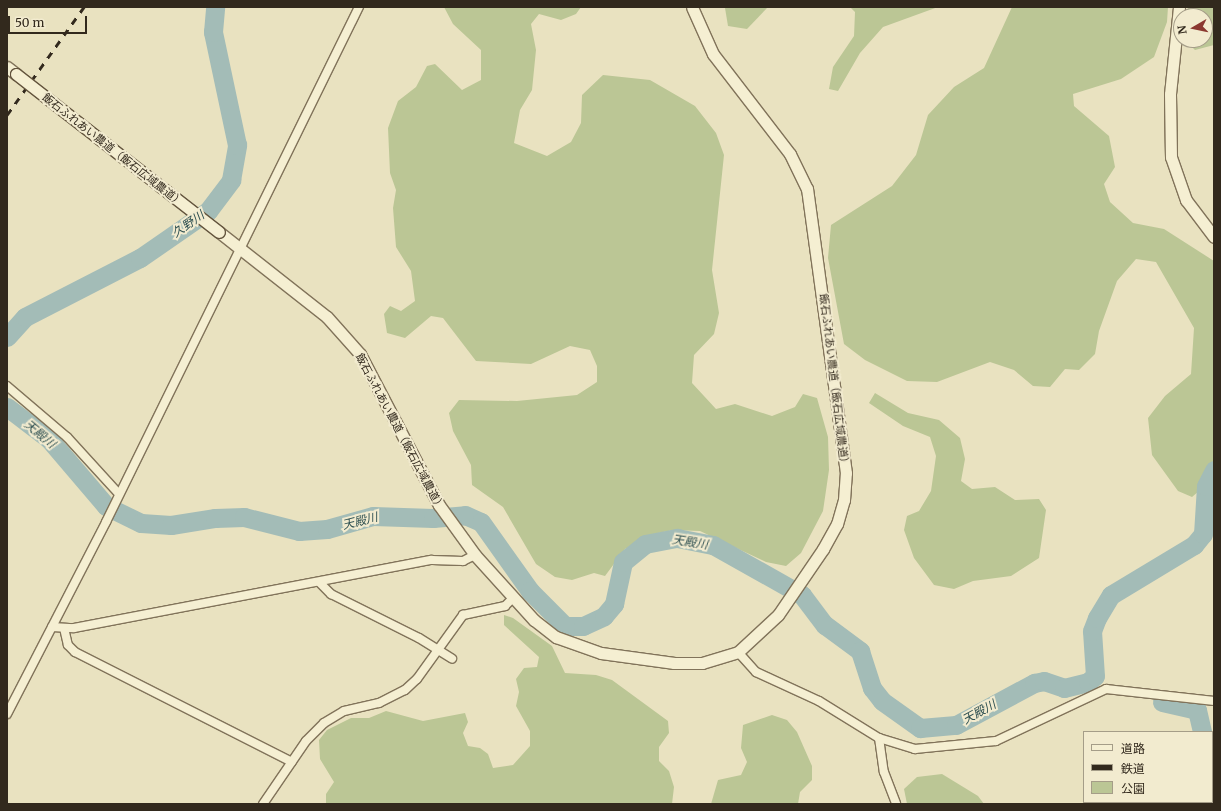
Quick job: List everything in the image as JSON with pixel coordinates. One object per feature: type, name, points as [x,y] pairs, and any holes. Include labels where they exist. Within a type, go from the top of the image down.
[{"type":"street","points":[[7,714],[106,522],[359,7]]},
{"type":"street","name":"飯石ふれあい農道（飯石広域農道）","points":[[7,67],[327,318],[360,354],[439,505],[458,532],[475,555],[513,598],[556,637],[593,651],[674,663],[708,662],[738,652],[762,633],[790,598],[837,524],[844,500],[846,472],[814,223],[800,170],[713,54],[692,7]]},
{"type":"street","points":[[1179,7],[1170,94],[1171,157],[1186,200],[1214,237]]},
{"type":"street","points":[[9,387],[67,437],[119,494]]},
{"type":"street","points":[[52,626],[64,628],[320,583],[432,560],[463,561],[475,555]]},
{"type":"street","points":[[320,583],[330,594],[452,659]]},
{"type":"street","points":[[263,804],[314,732],[335,716],[392,698],[405,690],[463,615],[505,606],[513,598]]},
{"type":"street","points":[[64,628],[68,645],[75,652],[292,762]]},
{"type":"street","points":[[738,652],[756,672],[819,701],[879,738],[915,749],[996,741],[1106,689],[1214,700]]},
{"type":"street","points":[[879,738],[884,772],[896,804]]},
{"type":"green space","points":[[444,7],[581,7],[576,14],[561,20],[539,14],[531,24],[536,50],[532,90],[520,110],[514,143],[547,156],[571,142],[581,123],[582,95],[603,75],[650,80],[695,106],[716,133],[724,155],[712,270],[719,313],[714,334],[694,355],[692,383],[716,409],[735,404],[772,416],[795,407],[803,394],[817,398],[828,437],[829,470],[823,511],[801,553],[786,566],[766,562],[700,531],[673,530],[649,535],[625,549],[605,576],[594,573],[572,580],[555,577],[536,564],[503,507],[472,485],[471,465],[453,431],[449,413],[459,400],[517,401],[577,395],[597,382],[597,366],[590,350],[570,346],[531,364],[476,361],[443,318],[431,316],[405,338],[387,333],[384,314],[390,306],[401,311],[415,301],[411,271],[396,247],[393,208],[396,190],[390,173],[388,128],[398,101],[416,87],[427,66],[435,64],[462,90],[481,80],[481,50],[453,24]]},
{"type":"green space","points":[[768,7],[747,29],[728,26],[725,8]]},
{"type":"green space","points":[[850,7],[938,7],[883,27],[860,53],[838,91],[829,89],[833,67],[854,36],[855,12]]},
{"type":"green space","points":[[1012,7],[1168,7],[1167,22],[1154,57],[1121,79],[1073,94],[1074,106],[1109,136],[1115,167],[1104,184],[1110,202],[1133,223],[1164,229],[1214,261],[1214,462],[1199,491],[1192,497],[1178,491],[1152,455],[1148,418],[1165,396],[1191,374],[1194,328],[1156,262],[1136,259],[1117,281],[1099,331],[1095,354],[1079,370],[1065,369],[1050,387],[1033,386],[1014,370],[990,362],[937,382],[907,381],[865,360],[844,344],[828,258],[831,225],[892,186],[916,155],[928,115],[954,87],[984,68]]},
{"type":"green space","points":[[1214,7],[1214,45],[1213,8],[1188,8]]},
{"type":"green space","points":[[875,393],[908,413],[939,420],[960,438],[965,459],[961,481],[972,489],[995,487],[1015,500],[1039,499],[1046,510],[1039,558],[1011,576],[973,581],[954,589],[934,585],[914,558],[904,530],[907,516],[919,511],[931,491],[936,456],[930,437],[903,426],[869,403]]},
{"type":"green space","points":[[504,615],[513,618],[552,646],[565,673],[596,675],[612,680],[668,721],[669,733],[659,747],[659,761],[669,771],[674,787],[672,804],[326,804],[326,794],[334,782],[320,759],[319,740],[327,730],[351,718],[369,718],[386,711],[423,721],[465,713],[468,722],[463,733],[468,746],[480,748],[488,754],[493,768],[513,765],[530,746],[530,731],[516,706],[519,692],[516,679],[524,668],[537,667],[539,657],[504,625]]},
{"type":"green space","points":[[772,715],[787,720],[797,732],[812,766],[812,780],[800,792],[798,804],[711,804],[718,780],[741,775],[747,762],[741,748],[743,725]]},
{"type":"green space","points":[[942,774],[978,796],[984,804],[907,804],[904,789],[917,777]]},
{"type":"waterway","name":"久野川","points":[[7,337],[25,317],[140,258],[208,211],[231,180],[237,145],[213,32],[215,7]]},
{"type":"waterway","name":"天殿川","points":[[7,407],[49,439],[106,506],[141,523],[171,525],[215,518],[244,517],[299,531],[327,529],[373,516],[433,518],[465,515],[481,522],[530,591],[565,626],[583,626],[604,616],[614,604],[623,562],[645,544],[677,538],[713,545],[802,595],[825,625],[860,651],[872,688],[882,701],[920,728],[956,725],[1034,683],[1044,681],[1064,688],[1088,682],[1095,676],[1092,631],[1097,618],[1111,595],[1194,545],[1203,534],[1206,486],[1214,470]]},
{"type":"waterway","points":[[1162,702],[1197,710],[1202,731]]},
{"type":"railway","points":[[7,115],[84,7]]}]
